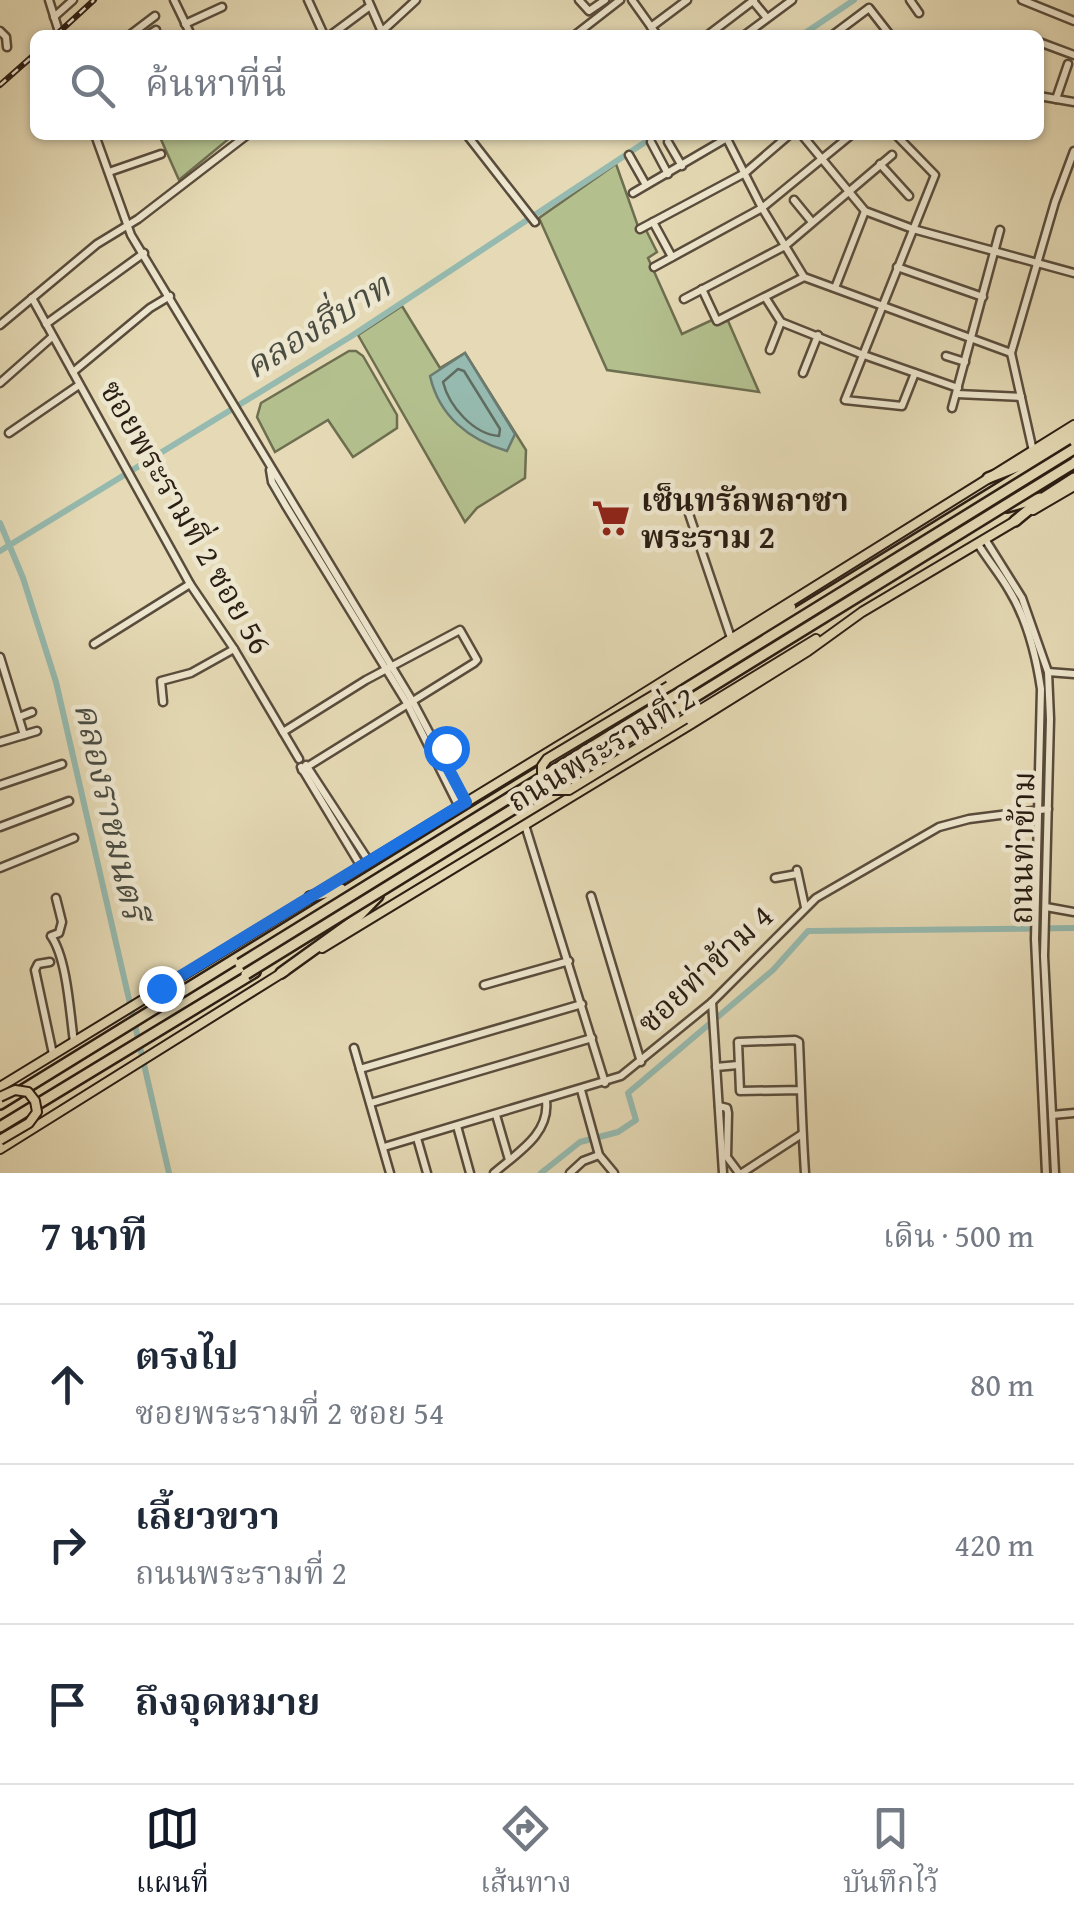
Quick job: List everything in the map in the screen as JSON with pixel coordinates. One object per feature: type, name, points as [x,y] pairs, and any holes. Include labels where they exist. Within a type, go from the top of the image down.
[{"type":"highway","points":[[988,478],[1022,465],[1074,433]]},
{"type":"highway","points":[[240,964],[1074,446]]},
{"type":"highway","name":"ถนนพระรามที่ 2","points":[[0,1100],[42,1079],[1074,446]]},
{"type":"highway","points":[[246,974],[1074,464]]},
{"type":"highway","name":"ถนนพระรามที่ 2","points":[[0,1126],[1074,464]]},
{"type":"highway","points":[[996,491],[1022,465]]},
{"type":"highway","points":[[1015,521],[1074,478]]},
{"type":"highway","points":[[1007,507],[1042,498]]},
{"type":"highway","points":[[310,897],[363,881]]},
{"type":"highway","points":[[281,973],[356,919],[378,896]]},
{"type":"main road","name":"ถนนพระรามที่ 2","points":[[0,1086],[808,592],[1074,424]]},
{"type":"main road","name":"ถนนพระรามที่ 2","points":[[0,1149],[748,689],[846,622],[1074,486]]},
{"type":"main road","points":[[808,592],[776,619],[547,759],[542,766],[542,779],[552,790],[569,790],[846,622]]},
{"type":"main road","points":[[0,1100],[15,1090],[28,1092],[37,1112],[29,1123],[0,1140]]},
{"type":"street","points":[[49,0],[58,30]]},
{"type":"street","points":[[52,18],[73,0]]},
{"type":"street","points":[[174,0],[189,30]]},
{"type":"street","points":[[308,0],[325,30]]},
{"type":"street","points":[[383,30],[416,0]]},
{"type":"street","points":[[579,0],[589,11],[605,0]]},
{"type":"street","points":[[581,30],[620,0]]},
{"type":"street","points":[[632,0],[654,30]]},
{"type":"street","points":[[652,27],[686,0]]},
{"type":"street","points":[[715,30],[754,0],[767,18]]},
{"type":"street","points":[[751,30],[792,0]]},
{"type":"street","points":[[910,0],[918,13]]},
{"type":"street","points":[[1022,0],[1074,20]]},
{"type":"street","points":[[334,30],[369,3],[379,30]]},
{"type":"street","points":[[186,24],[222,7]]},
{"type":"street","points":[[839,30],[869,8],[886,30]]},
{"type":"street","points":[[137,30],[155,16]]},
{"type":"street","points":[[0,31],[6,36],[7,47]]},
{"type":"street","points":[[1044,44],[1074,55]]},
{"type":"street","points":[[1056,99],[1068,64]]},
{"type":"street","points":[[1044,97],[1074,102]]},
{"type":"street","points":[[97,140],[131,235],[244,418],[270,469],[272,482],[438,749],[462,804]]},
{"type":"street","points":[[0,325],[97,244],[129,225],[235,140]]},
{"type":"street","points":[[471,140],[535,222]]},
{"type":"street","points":[[633,193],[722,140]]},
{"type":"street","points":[[730,140],[762,208],[804,277],[1011,353]]},
{"type":"street","points":[[640,229],[745,173],[783,140]]},
{"type":"street","points":[[806,140],[865,212],[1074,273]]},
{"type":"street","points":[[654,267],[762,208],[844,140]]},
{"type":"street","points":[[901,140],[935,175],[844,398],[847,402],[902,406],[915,373]]},
{"type":"street","points":[[651,142],[668,174]]},
{"type":"street","points":[[668,142],[682,166]]},
{"type":"street","points":[[1032,450],[1011,353],[1054,202],[1074,151]]},
{"type":"street","points":[[109,172],[161,154]]},
{"type":"street","points":[[629,155],[646,185]]},
{"type":"street","points":[[684,299],[785,246],[892,155]]},
{"type":"street","points":[[880,164],[910,196]]},
{"type":"street","points":[[794,200],[812,222]]},
{"type":"street","points":[[835,288],[865,212]]},
{"type":"street","points":[[653,222],[672,257]]},
{"type":"street","points":[[952,408],[1000,230]]},
{"type":"street","points":[[46,324],[144,253]]},
{"type":"street","points":[[898,266],[983,297]]},
{"type":"street","points":[[702,289],[717,321],[804,277]]},
{"type":"street","points":[[73,372],[170,296]]},
{"type":"street","points":[[765,296],[782,322],[862,354],[958,391],[1021,397]]},
{"type":"street","name":"ซอยพระรามที่ 2 ซอย 56","points":[[32,298],[190,584],[234,648],[364,862]]},
{"type":"street","points":[[770,350],[782,322]]},
{"type":"street","points":[[803,373],[818,335]]},
{"type":"street","points":[[0,383],[52,337]]},
{"type":"street","points":[[946,356],[965,362]]},
{"type":"street","points":[[9,433],[79,385]]},
{"type":"street","points":[[688,511],[731,638]]},
{"type":"street","name":"ถนนท่าข้าม","points":[[981,541],[1035,627],[1048,672],[1040,929],[1046,1173]]},
{"type":"street","name":"ถนนท่าข้าม","points":[[1006,578],[1038,672],[1042,703],[1045,907],[1040,929],[1055,1173]]},
{"type":"street","points":[[94,644],[190,584]]},
{"type":"street","points":[[283,732],[460,630],[468,642],[477,660],[305,768]]},
{"type":"street","points":[[164,702],[162,681],[190,673],[234,648]]},
{"type":"street","points":[[0,657],[24,736]]},
{"type":"street","points":[[1048,672],[1074,674]]},
{"type":"street","points":[[411,703],[462,804]]},
{"type":"street","points":[[18,718],[32,712]]},
{"type":"street","points":[[0,727],[2,741],[37,732]]},
{"type":"street","points":[[438,749],[460,743]]},
{"type":"street","points":[[0,785],[62,764]]},
{"type":"street","points":[[0,827],[69,801]]},
{"type":"street","name":"ซอยท่าข้าม 4","points":[[384,1147],[605,1083],[640,1062],[712,1002],[805,907],[939,827],[1044,809]]},
{"type":"street","points":[[525,825],[605,1083]]},
{"type":"street","points":[[0,868],[74,838]]},
{"type":"street","points":[[776,878],[797,872],[805,907]]},
{"type":"street","points":[[590,896],[640,1062]]},
{"type":"street","points":[[56,898],[62,927],[51,936],[59,956],[74,1042]]},
{"type":"street","points":[[1045,907],[1074,912]]},
{"type":"street","points":[[50,962],[38,964],[35,970],[53,1054]]},
{"type":"street","points":[[484,985],[569,962]]},
{"type":"street","points":[[712,1002],[722,1173]]},
{"type":"street","points":[[360,1069],[582,1004]]},
{"type":"street","points":[[370,1103],[592,1038]]},
{"type":"street","points":[[801,1090],[740,1091],[738,1042],[797,1040],[801,1090],[805,1173]]},
{"type":"street","points":[[354,1048],[390,1173]]},
{"type":"street","points":[[716,1067],[738,1066]]},
{"type":"street","points":[[581,1090],[599,1154],[614,1173]]},
{"type":"street","points":[[494,1173],[546,1121],[546,1100]]},
{"type":"street","points":[[718,1106],[728,1113],[726,1158],[741,1173],[802,1134]]},
{"type":"street","points":[[1052,1115],[1074,1112]]},
{"type":"street","points":[[496,1115],[509,1160]]},
{"type":"street","points":[[457,1126],[470,1173]]},
{"type":"street","points":[[416,1138],[427,1173]]},
{"type":"street","points":[[570,1173],[599,1154]]},
{"type":"green space","points":[[161,140],[227,140],[179,180]]},
{"type":"green space","points":[[616,164],[640,232],[646,230],[657,252],[648,258],[682,334],[725,314],[759,392],[607,370],[539,218]]},
{"type":"green space","points":[[402,306],[440,368],[465,353],[526,450],[525,478],[477,508],[465,522],[358,335]]},
{"type":"green space","points":[[349,351],[363,356],[397,415],[397,428],[353,457],[328,420],[275,452],[257,417],[261,403]]},
{"type":"water","points":[[465,353],[515,434],[507,451],[468,433],[448,414],[434,390],[430,376]]},
{"type":"waterway","name":"คลองสี่บาท","points":[[809,30],[854,0]]},
{"type":"waterway","name":"คลองสี่บาท","points":[[0,551],[350,337],[648,140]]},
{"type":"waterway","name":"คลองราชมนตรี","points":[[0,523],[23,578],[56,682],[169,1173]]},
{"type":"waterway","points":[[541,1173],[580,1142],[618,1132],[636,1120],[628,1093],[773,970],[808,931],[1074,928]]},
{"type":"railway","points":[[61,30],[94,0]]},
{"type":"railway","points":[[0,85],[30,58]]},
{"type":"place","name":"เซ็นทรัลพลาซา พระราม 2","points":[[611,518]]},
{"type":"route","points":[[161,988],[466,802],[438,749],[446,748]]}]
